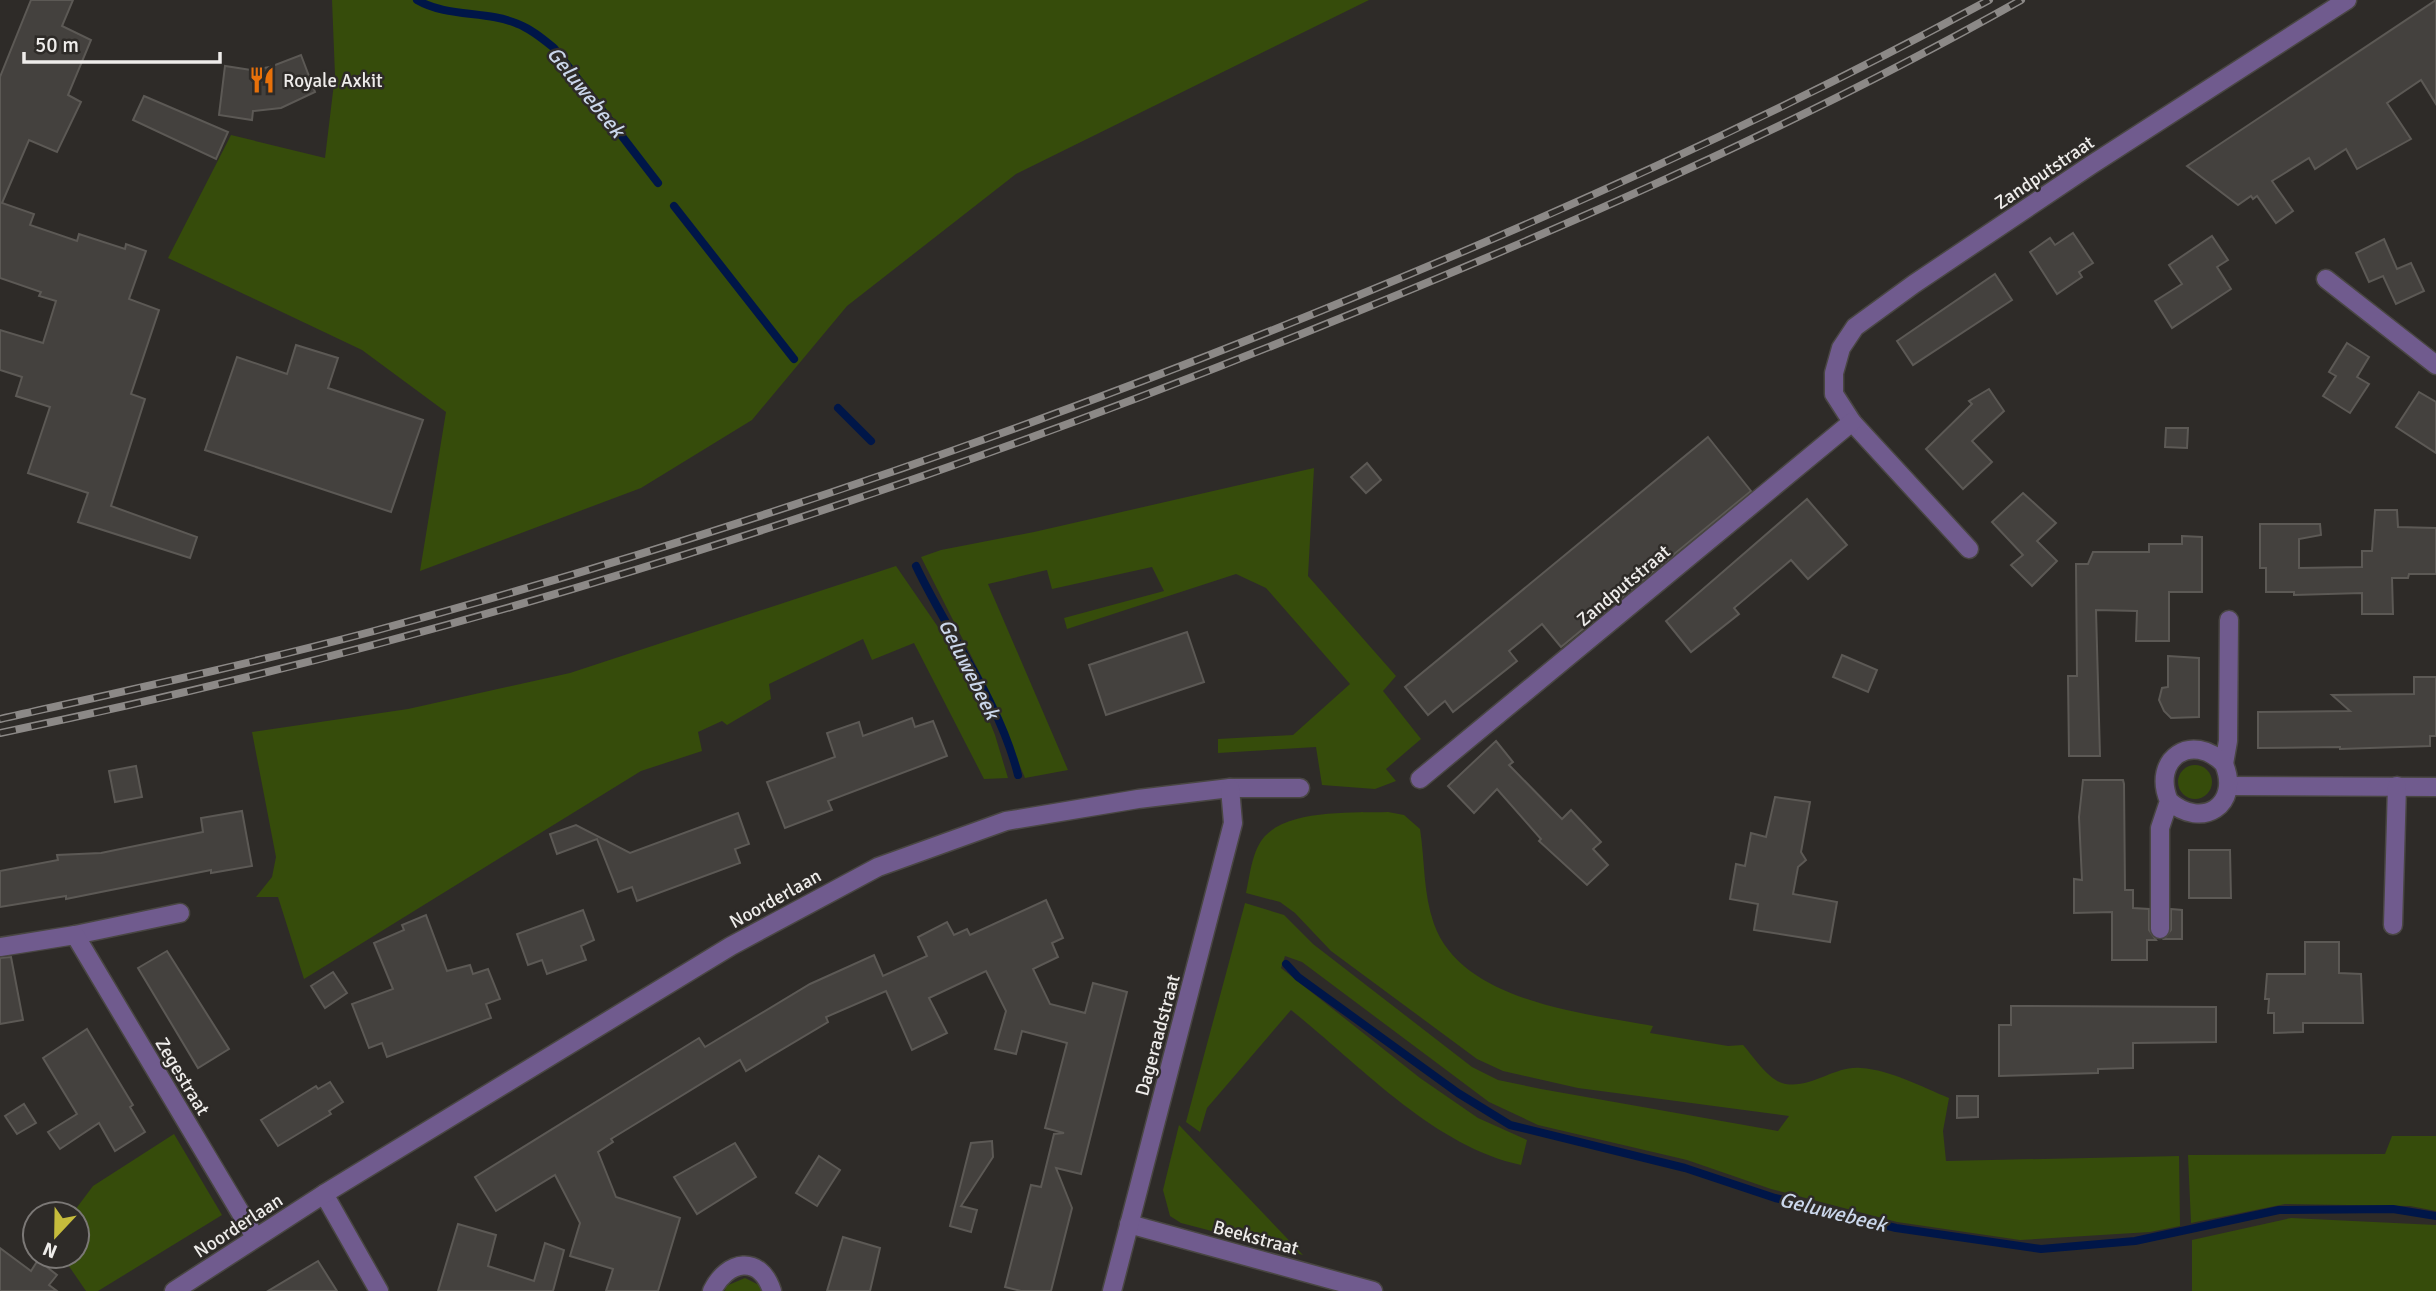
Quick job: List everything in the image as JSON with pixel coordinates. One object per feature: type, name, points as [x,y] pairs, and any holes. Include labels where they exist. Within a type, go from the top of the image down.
[{"type":"street","name":"Zandputstraat","points":[[1969,550],[1852,422],[1834,394],[1834,373],[1841,348],[1855,327],[1914,284],[2080,173],[2347,0]]},
{"type":"street","points":[[2326,279],[2436,365]]},
{"type":"street","name":"Zandputstraat","points":[[1420,779],[1852,422]]},
{"type":"street","points":[[2224,764],[2203,749],[2177,754],[2168,764],[2164,776],[2164,789],[2169,801],[2179,810],[2204,814],[2225,799],[2229,786],[2224,764],[2228,741],[2229,620]]},
{"type":"street","points":[[2229,786],[2436,787]]},
{"type":"street","points":[[2393,925],[2397,786]]},
{"type":"street","name":"Noorderlaan","points":[[174,1291],[324,1194],[731,946],[878,866],[1006,821],[1138,799],[1230,788],[1300,788]]},
{"type":"street","name":"Dageraadstraat","points":[[1112,1291],[1233,823],[1230,788]]},
{"type":"street","points":[[2160,929],[2160,828],[2169,801]]},
{"type":"street","points":[[0,947],[75,935],[180,913]]},
{"type":"street","name":"Zegestraat","points":[[75,935],[256,1237]]},
{"type":"street","points":[[324,1194],[379,1291]]},
{"type":"street","name":"Beekstraat","points":[[1129,1224],[1373,1291]]},
{"type":"street","points":[[712,1291],[726,1269],[736,1266],[753,1267],[768,1278],[772,1291]]},
{"type":"green space","points":[[332,0],[1369,0],[1016,174],[847,306],[752,420],[641,488],[420,571],[446,412],[362,350],[168,258],[231,135],[325,158],[335,75]]},
{"type":"green space","points":[[1314,468],[1308,576],[1396,676],[1383,691],[1421,739],[1386,769],[1396,781],[1375,789],[1322,785],[1316,747],[1218,753],[1218,739],[1293,735],[1350,684],[1266,588],[1236,574],[1067,629],[1064,618],[1164,591],[1152,567],[1052,589],[1047,570],[988,584],[1068,770],[1025,778],[989,691],[921,557],[941,550],[1034,532]]},
{"type":"green space","points":[[896,566],[971,675],[995,735],[1008,778],[984,779],[914,643],[872,660],[863,639],[769,684],[771,699],[727,725],[722,721],[698,732],[702,751],[641,771],[304,979],[278,897],[256,897],[272,877],[276,857],[252,732],[408,709],[570,673]]},
{"type":"green space","points":[[2195,765],[2207,770],[2212,782],[2207,794],[2195,799],[2183,794],[2178,782],[2183,770]]},
{"type":"green space","points":[[1388,812],[1404,815],[1420,829],[1430,912],[1449,950],[1470,971],[1497,987],[1561,1009],[1653,1026],[1650,1033],[1728,1046],[1743,1045],[1766,1072],[1782,1083],[1802,1084],[1851,1068],[1872,1069],[1906,1080],[1949,1098],[1943,1131],[1946,1161],[2179,1156],[2180,1226],[2150,1232],[2020,1240],[1897,1222],[1771,1189],[1687,1160],[1538,1125],[1489,1102],[1302,962],[1285,956],[1281,968],[1420,1078],[1478,1118],[1527,1140],[1521,1165],[1489,1155],[1428,1122],[1291,1010],[1207,1108],[1200,1132],[1186,1122],[1245,903],[1284,915],[1313,944],[1472,1067],[1498,1080],[1778,1131],[1789,1116],[1578,1088],[1503,1071],[1477,1059],[1331,951],[1295,913],[1280,902],[1246,893],[1257,848],[1265,836],[1276,827],[1290,821],[1324,814]]},
{"type":"green space","points":[[1179,1125],[1303,1255],[1181,1223],[1170,1216],[1163,1190]]},
{"type":"green space","points":[[174,1134],[222,1215],[98,1291],[86,1291],[72,1270],[91,1270],[91,1200],[82,1200],[93,1186]]},
{"type":"green space","points":[[2392,1136],[2436,1136],[2436,1211],[2410,1206],[2285,1204],[2191,1223],[2188,1155],[2385,1154]]},
{"type":"green space","points":[[2291,1218],[2436,1225],[2436,1291],[2192,1291],[2192,1240]]},
{"type":"green space","points":[[745,1278],[761,1286],[761,1291],[725,1291],[726,1286]]},
{"type":"building","points":[[31,0],[73,0],[62,26],[91,40],[68,95],[81,102],[57,152],[29,140],[2,203],[34,214],[30,225],[77,241],[79,234],[125,249],[126,244],[146,251],[129,299],[159,310],[131,394],[145,399],[111,506],[197,537],[190,558],[78,522],[88,493],[28,473],[50,407],[16,396],[22,377],[0,370],[0,330],[43,343],[56,301],[39,296],[41,292],[0,278],[0,77]]},
{"type":"building","points":[[2436,0],[2436,104],[2421,80],[2387,103],[2411,139],[2357,169],[2346,149],[2315,169],[2309,158],[2272,181],[2293,211],[2276,223],[2257,196],[2253,199],[2251,196],[2238,205],[2187,166]]},
{"type":"building","points":[[301,55],[315,92],[281,108],[253,111],[252,120],[219,115],[225,66],[251,70],[270,67]]},
{"type":"building","points":[[144,96],[228,132],[216,159],[133,120]]},
{"type":"building","points":[[2073,233],[2093,263],[2079,272],[2082,277],[2057,294],[2030,252],[2050,238],[2055,245]]},
{"type":"building","points":[[2212,236],[2228,260],[2217,267],[2231,289],[2172,328],[2155,301],[2182,284],[2169,265]]},
{"type":"building","points":[[2384,239],[2397,269],[2411,263],[2424,291],[2396,304],[2383,276],[2369,282],[2356,253]]},
{"type":"building","points":[[1995,274],[2012,300],[1913,365],[1897,341]]},
{"type":"building","points":[[2347,343],[2369,357],[2357,377],[2369,384],[2350,413],[2323,396],[2336,376],[2329,372]]},
{"type":"building","points":[[296,345],[338,358],[328,388],[423,420],[391,512],[205,450],[237,357],[287,374]]},
{"type":"building","points":[[1989,389],[2004,411],[1972,441],[1992,462],[1963,489],[1926,449],[1972,404],[1969,401]]},
{"type":"building","points":[[2419,392],[2436,402],[2436,453],[2396,427]]},
{"type":"building","points":[[2166,428],[2188,428],[2187,448],[2165,447]]},
{"type":"building","points":[[1708,437],[1751,491],[1561,647],[1542,624],[1509,651],[1517,661],[1453,712],[1445,701],[1428,715],[1405,687]]},
{"type":"building","points":[[1367,463],[1381,480],[1366,493],[1351,477]]},
{"type":"building","points":[[2023,493],[2056,523],[2037,541],[2057,561],[2032,586],[2011,565],[2023,555],[1992,522]]},
{"type":"building","points":[[1807,499],[1847,545],[1808,579],[1791,560],[1734,608],[1739,614],[1691,652],[1666,621]]},
{"type":"building","points":[[2375,510],[2397,510],[2398,527],[2436,528],[2436,574],[2409,574],[2408,578],[2392,578],[2393,614],[2362,614],[2362,593],[2294,595],[2294,592],[2266,592],[2266,568],[2260,568],[2260,524],[2320,524],[2321,535],[2299,539],[2299,568],[2362,567],[2362,551],[2372,551]]},
{"type":"building","points":[[2182,536],[2202,537],[2202,592],[2169,592],[2169,641],[2136,641],[2137,611],[2096,610],[2100,756],[2069,756],[2068,676],[2077,676],[2076,564],[2088,564],[2093,552],[2149,552],[2149,544],[2182,544]]},
{"type":"building","points":[[1187,632],[1204,682],[1106,715],[1089,665]]},
{"type":"building","points":[[1842,655],[1877,670],[1868,692],[1833,677]]},
{"type":"building","points":[[2168,656],[2199,658],[2199,717],[2171,718],[2164,711],[2159,700],[2162,688],[2168,687]]},
{"type":"building","points":[[2414,677],[2436,677],[2436,736],[2430,736],[2430,746],[2258,748],[2258,712],[2350,711],[2332,695],[2414,694]]},
{"type":"building","points":[[912,718],[915,727],[933,721],[947,756],[828,801],[832,810],[785,828],[767,782],[835,757],[827,733],[859,722],[863,736]]},
{"type":"building","points":[[1496,741],[1513,762],[1509,765],[1562,819],[1571,810],[1601,842],[1593,849],[1608,865],[1587,885],[1539,841],[1541,839],[1497,789],[1474,813],[1448,786]]},
{"type":"building","points":[[136,766],[142,797],[115,802],[109,771]]},
{"type":"building","points":[[2083,780],[2123,780],[2125,890],[2133,890],[2133,908],[2149,909],[2149,930],[2156,940],[2147,940],[2147,960],[2112,960],[2112,912],[2074,913],[2074,879],[2082,880],[2079,817]]},
{"type":"building","points":[[1775,797],[1810,802],[1801,852],[1806,860],[1798,867],[1793,894],[1837,902],[1830,942],[1754,930],[1758,904],[1730,899],[1736,864],[1745,866],[1751,833],[1766,837]]},
{"type":"building","points":[[242,811],[252,866],[211,873],[211,870],[66,899],[66,896],[0,907],[0,871],[58,860],[57,855],[101,853],[203,832],[201,818]]},
{"type":"building","points":[[738,813],[749,844],[735,849],[740,863],[637,901],[632,887],[618,892],[597,839],[557,854],[550,834],[576,825],[630,853]]},
{"type":"building","points":[[2189,850],[2230,850],[2231,898],[2189,898]]},
{"type":"building","points":[[1046,900],[1063,938],[1052,943],[1058,957],[1033,969],[1050,1004],[1085,1013],[1093,983],[1127,992],[1081,1174],[1056,1168],[1072,1208],[1051,1291],[1021,1291],[1005,1287],[1031,1185],[1041,1187],[1054,1134],[1064,1133],[1045,1128],[1067,1043],[1022,1031],[1016,1054],[995,1049],[1006,1011],[986,971],[929,998],[947,1033],[912,1050],[886,991],[826,1017],[828,1022],[746,1071],[740,1060],[611,1139],[613,1142],[598,1152],[616,1197],[680,1218],[658,1291],[606,1291],[613,1269],[570,1256],[580,1223],[555,1175],[496,1211],[475,1177],[699,1038],[705,1047],[810,984],[874,955],[883,976],[927,956],[918,937],[947,922],[954,935],[967,929],[970,935]]},
{"type":"building","points":[[2171,909],[2182,910],[2182,939],[2164,939],[2171,930]]},
{"type":"building","points":[[583,910],[594,940],[581,946],[586,960],[547,974],[542,960],[528,965],[517,934]]},
{"type":"building","points":[[426,915],[447,971],[470,965],[473,974],[488,969],[500,999],[486,1004],[491,1018],[387,1057],[382,1043],[369,1048],[352,1004],[393,989],[374,943],[404,930],[402,925]]},
{"type":"building","points":[[2305,942],[2339,942],[2339,973],[2361,974],[2363,1023],[2303,1023],[2303,1032],[2274,1033],[2274,1013],[2268,1013],[2269,999],[2265,999],[2267,974],[2305,974]]},
{"type":"building","points":[[167,951],[229,1049],[198,1068],[138,968]]},
{"type":"building","points":[[11,957],[23,1020],[0,1024],[0,958]]},
{"type":"building","points":[[333,972],[347,993],[325,1008],[311,986]]},
{"type":"building","points":[[2011,1006],[2216,1007],[2216,1042],[2133,1043],[2133,1068],[2098,1069],[2098,1073],[1999,1076],[1999,1025],[2011,1025]]},
{"type":"building","points":[[87,1029],[133,1105],[130,1107],[145,1132],[115,1151],[99,1123],[60,1149],[48,1132],[77,1114],[43,1058]]},
{"type":"building","points":[[330,1082],[343,1102],[329,1111],[331,1114],[278,1146],[261,1120],[316,1086],[318,1089]]},
{"type":"building","points":[[1957,1096],[1978,1096],[1978,1117],[1957,1118]]},
{"type":"building","points":[[24,1104],[36,1123],[17,1134],[5,1116]]},
{"type":"building","points":[[992,1141],[993,1157],[961,1206],[977,1210],[971,1232],[950,1226],[971,1143]]},
{"type":"building","points":[[735,1143],[756,1177],[697,1214],[674,1177]]},
{"type":"building","points":[[819,1156],[840,1170],[817,1206],[796,1193]]},
{"type":"building","points":[[458,1224],[496,1235],[488,1266],[534,1281],[545,1243],[564,1250],[553,1291],[438,1291]]},
{"type":"building","points":[[843,1237],[880,1248],[870,1291],[827,1291]]},
{"type":"building","points":[[0,1248],[21,1264],[21,1270],[51,1270],[57,1275],[49,1285],[57,1291],[0,1291]]},
{"type":"building","points":[[318,1261],[337,1291],[268,1291]]},
{"type":"waterway","name":"Geluwebeek","points":[[417,0],[454,12],[506,20],[532,31],[554,48],[658,183]]},
{"type":"waterway","name":"Geluwebeek","points":[[674,206],[794,359]]},
{"type":"waterway","name":"Geluwebeek","points":[[838,408],[871,441]]},
{"type":"waterway","name":"Geluwebeek","points":[[916,566],[999,720],[1018,775]]},
{"type":"waterway","name":"Geluwebeek","points":[[1286,964],[1298,977],[1458,1093],[1510,1125],[1685,1168],[1775,1198],[1896,1228],[2041,1249],[2135,1241],[2279,1210],[2393,1209],[2436,1216]]},
{"type":"railway","points":[[0,719],[281,655],[499,596],[746,521],[990,437],[1232,346],[1514,230],[1754,120],[1989,0]]},
{"type":"railway","points":[[0,733],[333,656],[497,611],[823,510],[985,454],[1304,333],[1578,219],[1847,93],[2021,0]]},
{"type":"place","name":"Royale Axkit","points":[[262,80]]}]
